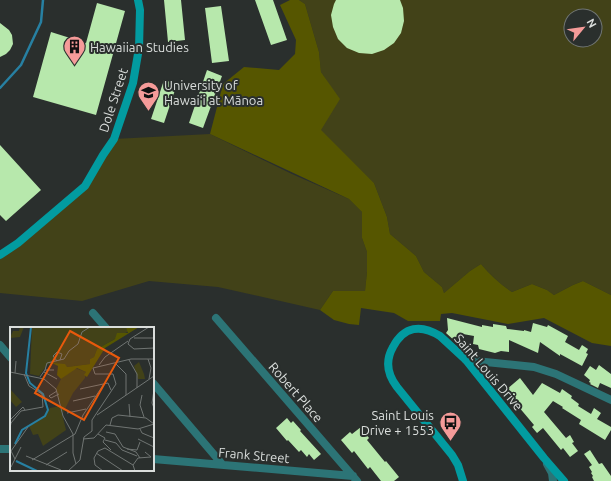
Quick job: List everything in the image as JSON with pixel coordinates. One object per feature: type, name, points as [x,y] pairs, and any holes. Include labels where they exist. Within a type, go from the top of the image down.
[{"type":"street","name":"Dole Street","points":[[0,254],[18,243],[85,186],[114,139],[133,83],[139,48],[140,10],[138,0]]},
{"type":"street","points":[[93,313],[105,327]]},
{"type":"street","name":"Robert Place","points":[[216,318],[355,478]]},
{"type":"street","name":"Saint Louis Drive","points":[[462,481],[458,465],[452,455],[391,379],[388,369],[390,353],[398,338],[411,329],[426,329],[440,336],[466,360],[564,481]]},
{"type":"street","points":[[0,345],[10,357]]},
{"type":"street","points":[[466,360],[534,367],[556,374],[611,400]]},
{"type":"street","points":[[154,384],[222,464]]},
{"type":"street","points":[[544,458],[552,473],[553,481]]},
{"type":"street","name":"Frank Street","points":[[154,459],[222,464],[355,478]]},
{"type":"shaded area","points":[[290,0],[299,0],[305,4],[319,52],[321,72],[340,99],[321,130],[374,183],[387,217],[390,234],[416,256],[424,272],[442,287],[444,293],[470,271],[481,264],[495,279],[512,292],[532,284],[547,290],[554,295],[583,281],[611,295],[611,346],[592,343],[544,318],[508,324],[452,313],[441,314],[440,321],[408,321],[394,313],[361,308],[359,325],[334,320],[320,310],[333,291],[365,291],[367,252],[362,238],[362,212],[349,199],[210,134],[223,84],[244,67],[279,70],[295,54],[296,40],[280,5]]},
{"type":"shaded area","points":[[299,0],[611,0],[611,295],[583,281],[554,295],[547,290],[532,284],[512,292],[495,279],[481,264],[470,271],[444,293],[442,287],[424,272],[416,256],[390,234],[387,217],[374,183],[320,130],[339,99],[321,72],[319,52],[305,4]]},
{"type":"shaded area","points":[[210,134],[292,174],[349,199],[362,212],[362,238],[367,252],[365,291],[333,291],[320,310],[218,287],[149,281],[82,301],[0,293],[0,255],[85,186],[114,139]]},
{"type":"building","points":[[164,0],[181,0],[185,40],[168,42]]},
{"type":"building","points":[[255,0],[273,0],[287,40],[271,45]]},
{"type":"building","points":[[336,0],[400,0],[403,8],[404,21],[401,33],[394,43],[384,50],[372,54],[359,53],[347,48],[338,39],[333,27],[331,15]]},
{"type":"building","name":"Hawaiian Studies","points":[[97,3],[125,11],[96,115],[33,97],[51,32],[86,43]]},
{"type":"building","points":[[221,6],[229,61],[212,63],[205,8]]},
{"type":"building","points":[[0,23],[9,30],[12,35],[13,44],[6,54],[0,57]]},
{"type":"building","points":[[207,70],[222,76],[203,128],[189,123]]},
{"type":"building","points":[[164,80],[177,84],[164,123],[151,119]]},
{"type":"building","points":[[0,145],[41,190],[6,221],[0,215]]},
{"type":"building","points":[[447,318],[482,327],[482,325],[493,327],[493,324],[506,326],[507,329],[531,332],[533,323],[547,327],[548,325],[568,336],[565,342],[579,350],[582,345],[588,349],[586,353],[588,354],[582,366],[560,354],[560,356],[540,342],[538,353],[509,340],[509,352],[501,351],[495,353],[479,349],[478,345],[473,344],[474,336],[463,334],[456,342],[446,333],[448,330]]},
{"type":"building","points":[[599,365],[611,374],[611,388],[600,383],[598,388],[590,384],[590,380],[584,375],[590,366],[596,370]]},
{"type":"building","points":[[520,378],[533,395],[542,383],[560,393],[562,389],[572,396],[571,398],[579,404],[578,406],[591,414],[594,408],[601,413],[597,419],[611,427],[611,430],[605,440],[579,424],[581,420],[553,401],[544,412],[566,438],[570,435],[574,442],[572,443],[578,451],[570,457],[563,448],[561,450],[543,428],[537,433],[532,427],[534,425],[518,406],[519,405],[507,389]]},
{"type":"building","points":[[287,418],[291,423],[293,421],[321,454],[314,460],[309,454],[307,457],[301,450],[299,452],[276,428]]},
{"type":"building","points":[[361,427],[369,438],[367,440],[399,477],[394,481],[381,481],[370,467],[368,469],[354,451],[352,453],[341,440],[350,432],[352,434]]},
{"type":"building","points":[[590,450],[599,464],[602,463],[611,476],[611,481],[594,481],[589,467],[592,465],[584,454]]},
{"type":"waterway","points":[[0,88],[21,65],[41,22],[43,0]]},
{"type":"place","name":"Hawaiian Studies","points":[[75,66]]},
{"type":"place","name":"University of Hawaiʻi at Mānoa","points":[[149,112]]},
{"type":"place","name":"Saint Louis Drive + 1553","points":[[450,442]]}]
